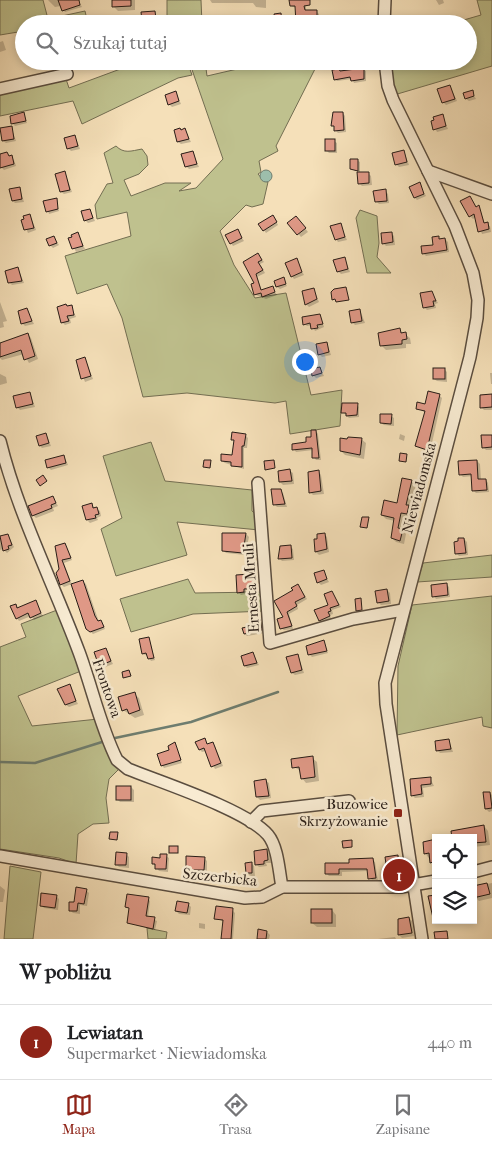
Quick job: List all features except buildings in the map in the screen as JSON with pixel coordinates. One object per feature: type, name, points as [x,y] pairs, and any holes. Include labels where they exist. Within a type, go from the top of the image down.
[{"type":"street","points":[[384,15],[385,0]]},
{"type":"street","name":"Niewiadomska","points":[[386,70],[388,86],[393,100],[455,226],[473,273],[478,300],[477,318],[470,357],[386,676],[385,690],[422,939]]},
{"type":"street","points":[[0,89],[67,74]]},
{"type":"street","points":[[428,171],[492,194]]},
{"type":"street","name":"Frontowa","points":[[0,441],[7,470],[26,523],[79,652],[117,760],[128,769],[230,810],[251,822],[268,835],[282,887]]},
{"type":"street","name":"Ernesta Mruli","points":[[258,483],[270,643],[353,619],[404,610]]},
{"type":"street","points":[[251,822],[262,811],[349,801]]},
{"type":"street","name":"Szczerbicka","points":[[0,856],[176,888],[245,898],[262,897],[282,887],[413,886],[432,882]]},
{"type":"street","points":[[477,871],[492,867]]},
{"type":"green space","points":[[0,0],[43,0],[47,15],[15,15],[15,32],[0,35]]},
{"type":"green space","points":[[167,0],[201,0],[202,15],[167,15]]},
{"type":"green space","points":[[477,0],[492,0],[492,66],[394,95],[390,79],[390,70],[477,70],[477,16],[481,15]]},
{"type":"green space","points":[[85,11],[86,15],[66,15]]},
{"type":"green space","points":[[118,70],[190,70],[192,75],[178,78],[82,124],[73,101],[0,116],[0,91],[65,76],[69,88]]},
{"type":"green space","points":[[192,70],[206,70],[207,76],[233,70],[314,70],[276,146],[278,151],[259,161],[261,172],[258,174],[264,181],[268,182],[263,204],[252,207],[246,205],[220,231],[234,265],[255,298],[286,293],[311,395],[342,390],[340,426],[290,434],[286,401],[275,403],[187,393],[143,397],[122,318],[107,284],[77,294],[65,256],[131,236],[127,212],[97,219],[95,205],[107,184],[113,183],[104,153],[116,146],[125,151],[142,149],[147,156],[148,165],[139,174],[124,180],[131,196],[165,183],[191,183],[179,191],[196,188],[223,159]]},
{"type":"green space","points":[[360,210],[377,216],[379,243],[377,257],[391,273],[367,273],[356,218]]},
{"type":"green space","points":[[151,442],[165,481],[252,490],[252,511],[258,516],[259,530],[177,522],[187,555],[116,576],[101,529],[122,518],[103,456]]},
{"type":"green space","points":[[492,555],[492,577],[417,582],[423,563]]},
{"type":"green space","points":[[188,579],[195,593],[263,592],[265,611],[193,614],[131,632],[120,599]]},
{"type":"green space","points":[[492,596],[492,728],[483,726],[482,717],[397,735],[398,666],[412,605]]},
{"type":"green space","points":[[57,610],[81,671],[18,696],[32,726],[98,719],[120,768],[109,779],[106,798],[109,823],[93,824],[78,834],[76,864],[59,858],[0,849],[0,647],[26,637],[21,624]]},
{"type":"green space","points":[[10,866],[41,872],[33,939],[4,939]]},
{"type":"green space","points":[[147,928],[167,932],[166,939],[148,939]]},
{"type":"shaded area","points":[[264,170],[268,170],[272,176],[268,182],[264,182],[260,178],[260,174]]},
{"type":"waterway","points":[[115,738],[191,722],[278,692]]},
{"type":"waterway","points":[[0,762],[35,763],[102,742]]},
{"type":"place","name":"Buzowice Skrzyżowanie","points":[[398,813]]},
{"type":"place","name":"Lewiatan","points":[[399,875]]}]
